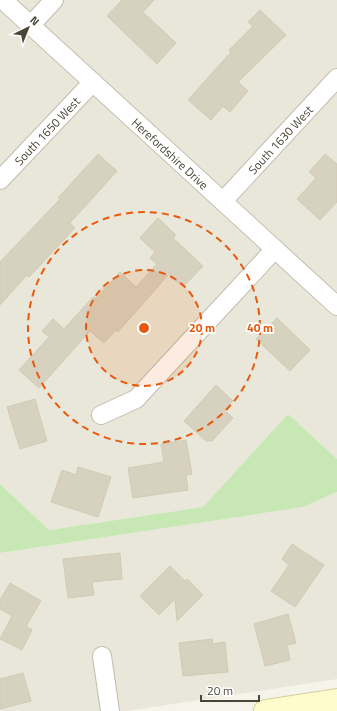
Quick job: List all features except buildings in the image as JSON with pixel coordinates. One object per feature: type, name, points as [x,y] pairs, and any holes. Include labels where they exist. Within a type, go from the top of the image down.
[{"type":"street","name":"Herefordshire Drive","points":[[3,0],[337,306]]},
{"type":"street","points":[[31,25],[54,0]]},
{"type":"street","name":"South 1630 West","points":[[223,201],[337,78]]},
{"type":"street","name":"South 1650 West","points":[[0,180],[93,82]]},
{"type":"street","points":[[101,415],[136,399],[275,249]]},
{"type":"street","points":[[102,656],[110,711]]},
{"type":"street","points":[[266,711],[337,700]]},
{"type":"shaded area","points":[[0,0],[337,0],[337,459],[288,414],[203,507],[49,530],[0,484]]},
{"type":"shaded area","points":[[337,492],[337,679],[127,711],[0,711],[0,553],[303,507]]},
{"type":"green space","points":[[288,414],[337,459],[337,492],[303,507],[0,553],[0,484],[49,530],[203,507]]}]
